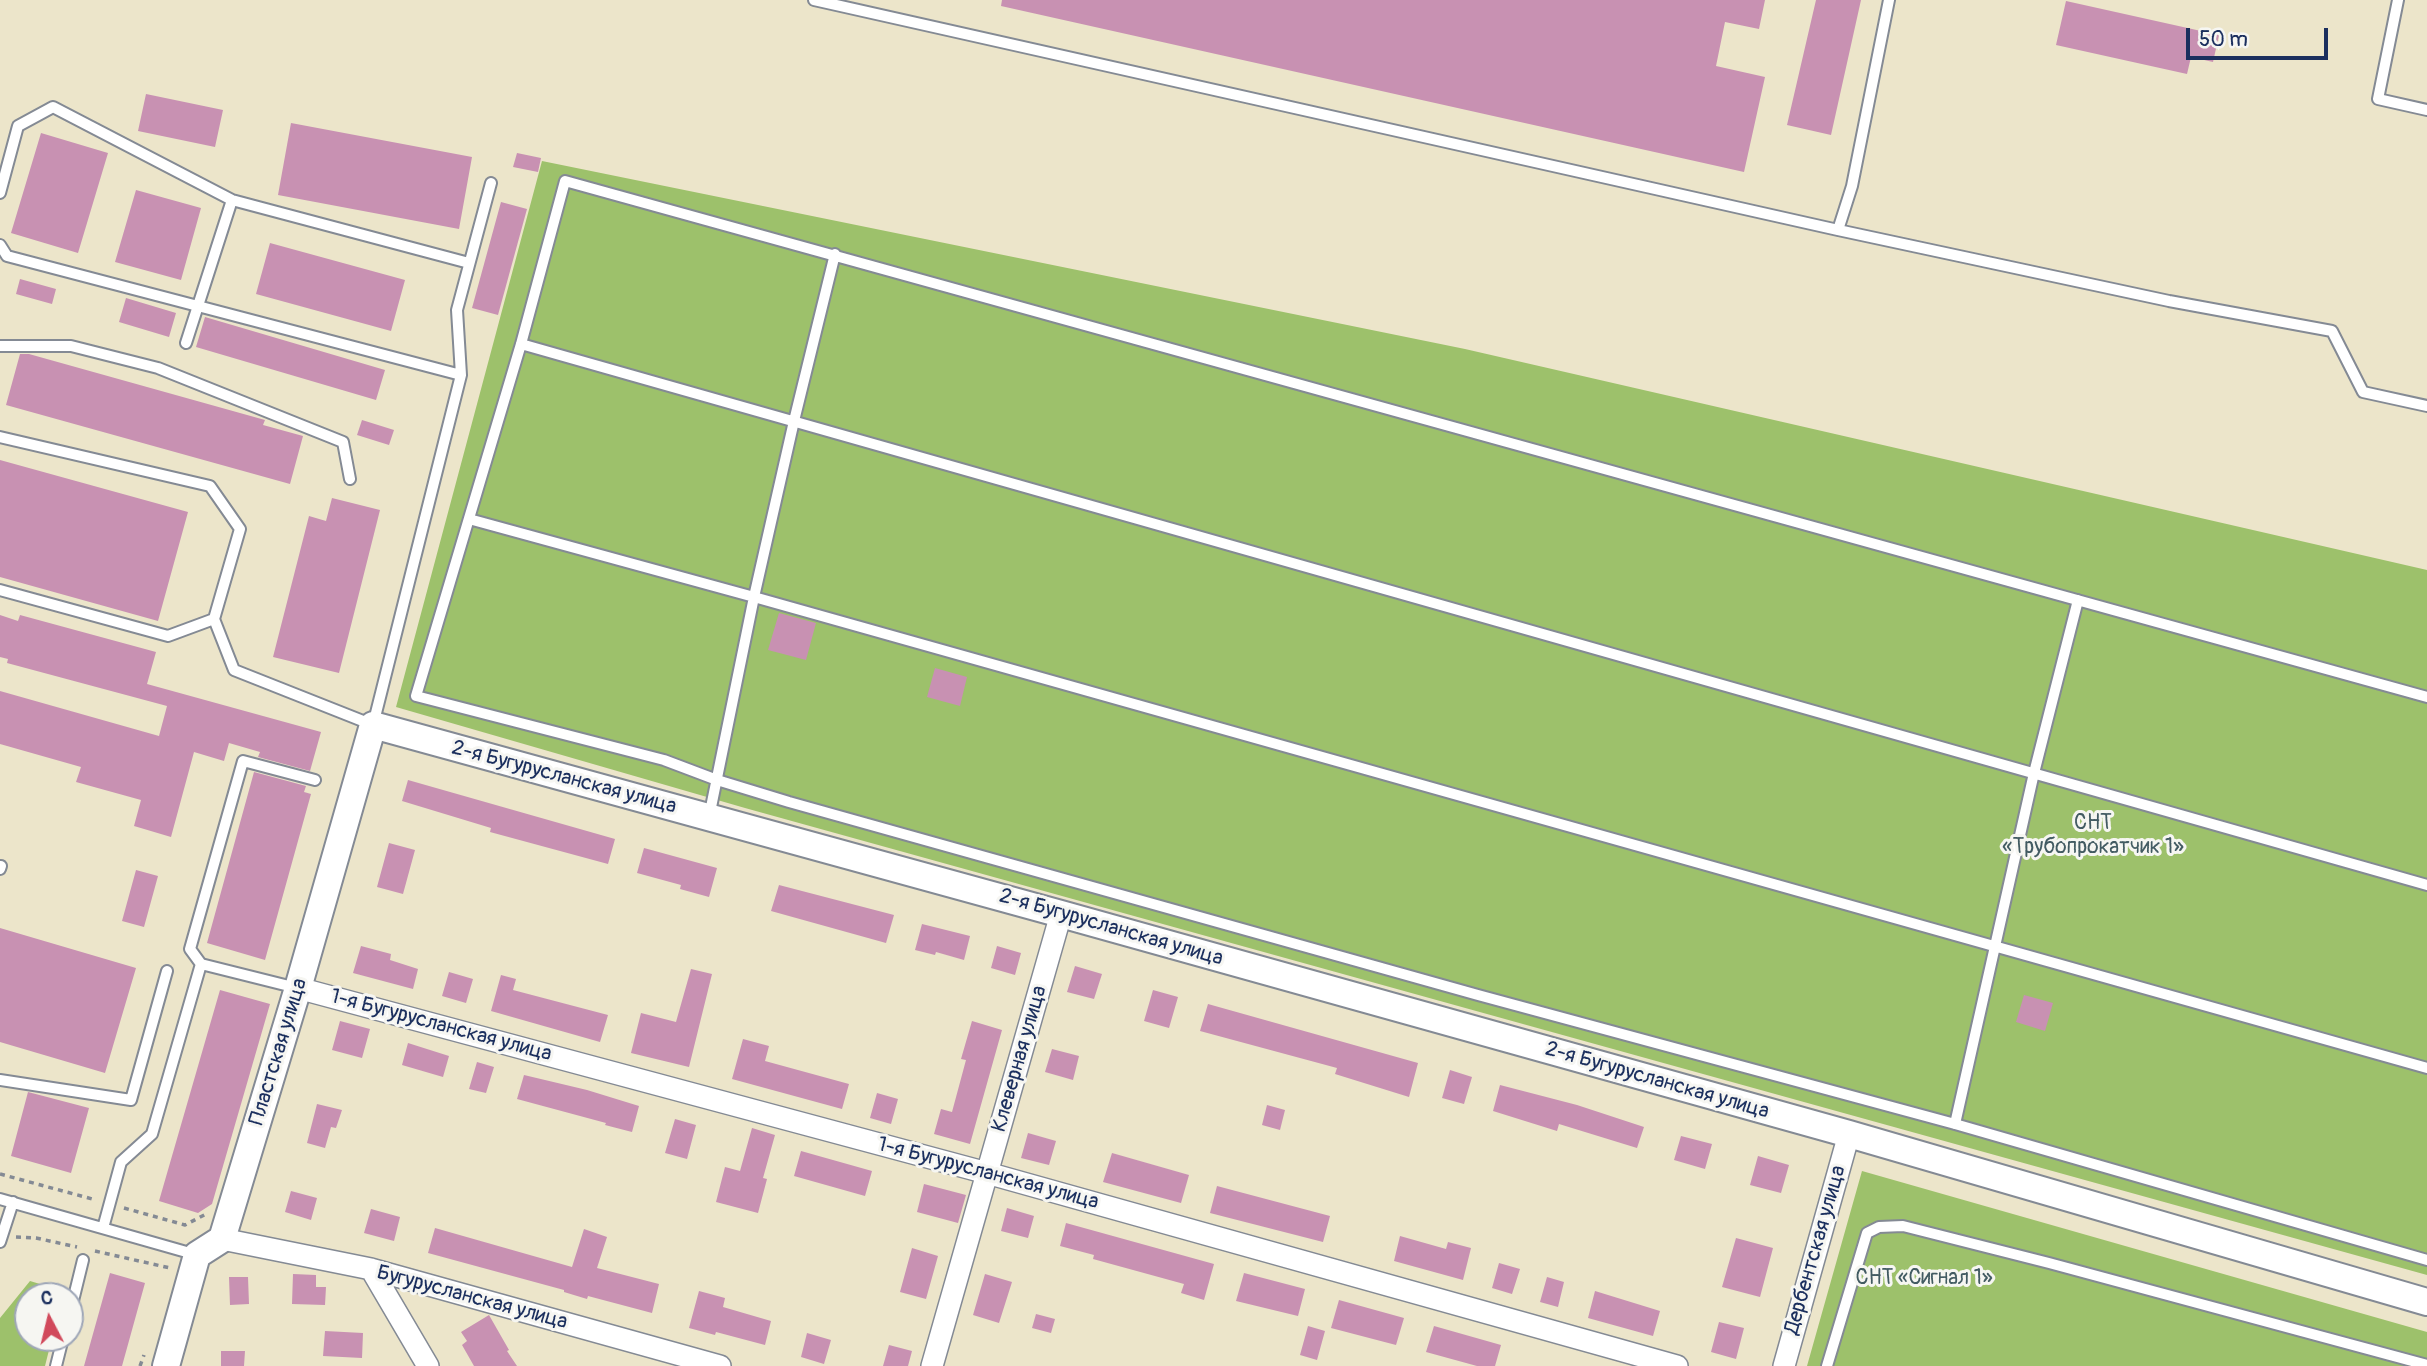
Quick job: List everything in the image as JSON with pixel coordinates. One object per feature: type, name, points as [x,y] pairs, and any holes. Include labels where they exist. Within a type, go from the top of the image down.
[{"type":"street","name":"2-я Бугурусланская улица","points":[[373,725],[1849,1134],[2427,1302]]},
{"type":"street","name":"Пластская улица","points":[[222,1238],[298,988],[373,725]]},
{"type":"street","name":"Клеверная улица","points":[[932,1366],[1061,914]]},
{"type":"street","name":"1-я Бугурусланская улица","points":[[298,988],[987,1173],[1676,1366]]},
{"type":"street","name":"Дербентская улица","points":[[1784,1366],[1849,1134]]},
{"type":"street","points":[[166,1366],[197,1255],[222,1238]]},
{"type":"street","name":"Бугурусланская улица","points":[[222,1238],[371,1269],[720,1366]]},
{"type":"street","points":[[371,1269],[428,1366]]},
{"type":"lane","points":[[814,0],[1838,230],[2169,301],[2332,331],[2363,392],[2427,406]]},
{"type":"lane","points":[[1838,230],[1852,186],[1889,0]]},
{"type":"lane","points":[[2398,0],[2378,99],[2427,110]]},
{"type":"lane","points":[[0,193],[18,126],[54,107],[232,200],[469,263]]},
{"type":"lane","points":[[2427,697],[565,181],[521,344],[416,696],[664,760],[717,780],[1438,984],[1955,1124],[2427,1260]]},
{"type":"lane","points":[[0,437],[210,486],[240,529],[214,619],[234,670],[373,725],[461,375],[457,310],[491,183]]},
{"type":"lane","points":[[186,343],[232,200]]},
{"type":"lane","points":[[0,245],[3,259],[461,375]]},
{"type":"lane","points":[[709,817],[754,597],[835,254]]},
{"type":"lane","points":[[521,344],[2427,885]]},
{"type":"lane","points":[[0,346],[71,346],[158,368],[343,442],[350,479]]},
{"type":"lane","points":[[469,519],[2427,1068]]},
{"type":"lane","points":[[0,590],[168,636],[214,619]]},
{"type":"lane","points":[[1955,1124],[2034,773],[2078,600]]},
{"type":"lane","points":[[298,988],[201,964],[190,949],[243,761],[316,780]]},
{"type":"lane","points":[[103,1228],[121,1162],[152,1134],[201,964]]},
{"type":"lane","points":[[1,1083],[131,1100],[167,971]]},
{"type":"lane","points":[[0,1199],[197,1255]]},
{"type":"lane","points":[[0,1242],[13,1202]]},
{"type":"lane","points":[[1827,1366],[1867,1233],[1879,1227],[1903,1226],[2427,1365]]},
{"type":"lane","points":[[78,1282],[83,1260]]},
{"type":"green space","name":"СНТ «Трубопрокатчик 1»","points":[[542,161],[1465,349],[2427,570],[2427,1275],[745,808],[396,707]]},
{"type":"green space","name":"СНТ «Сигнал 1»","points":[[1862,1171],[2427,1332],[2427,1366],[1807,1366]]},
{"type":"green space","points":[[14,1301],[14,1352],[48,1352],[45,1366],[0,1366],[0,1318]]},
{"type":"building","points":[[1002,0],[1765,0],[1759,29],[1725,22],[1716,66],[1765,77],[1744,172],[1001,6]]},
{"type":"building","points":[[1816,0],[1861,0],[1831,135],[1787,125]]},
{"type":"building","points":[[2066,1],[2219,35],[2213,62],[2191,57],[2187,74],[2056,45]]},
{"type":"building","points":[[146,94],[223,110],[215,147],[138,131]]},
{"type":"building","points":[[291,123],[472,157],[459,229],[278,195]]},
{"type":"building","points":[[41,133],[108,153],[78,253],[11,233]]},
{"type":"building","points":[[517,153],[541,158],[538,172],[513,167]]},
{"type":"building","points":[[136,190],[201,208],[181,280],[115,262]]},
{"type":"building","points":[[501,202],[527,209],[498,315],[472,308]]},
{"type":"building","points":[[270,243],[405,280],[391,331],[256,294]]},
{"type":"building","points":[[20,279],[56,289],[52,304],[16,294]]},
{"type":"building","points":[[126,298],[176,313],[169,337],[119,322]]},
{"type":"building","points":[[205,317],[385,370],[376,400],[196,347]]},
{"type":"building","points":[[20,354],[29,354],[265,420],[263,425],[303,436],[290,484],[6,405]]},
{"type":"building","points":[[362,420],[394,430],[389,445],[357,435]]},
{"type":"building","points":[[0,460],[188,512],[158,621],[0,577]]},
{"type":"building","points":[[332,498],[380,510],[339,673],[273,657],[309,516],[326,521]]},
{"type":"building","points":[[779,613],[816,623],[806,660],[768,650]]},
{"type":"building","points":[[0,615],[18,621],[20,615],[156,652],[147,684],[321,732],[310,771],[258,757],[260,752],[229,743],[224,761],[194,752],[171,837],[134,826],[141,800],[76,782],[81,767],[0,744],[0,691],[159,736],[167,706],[7,663],[8,659],[0,657]]},
{"type":"building","points":[[935,668],[967,677],[960,706],[927,697]]},
{"type":"building","points":[[254,772],[306,786],[304,792],[311,794],[265,960],[207,943]]},
{"type":"building","points":[[408,780],[615,839],[608,864],[490,832],[491,828],[402,801]]},
{"type":"building","points":[[389,843],[415,850],[403,894],[377,887]]},
{"type":"building","points":[[644,848],[717,868],[709,897],[680,889],[681,885],[637,873]]},
{"type":"building","points":[[136,870],[158,876],[144,927],[122,921]]},
{"type":"building","points":[[779,885],[894,915],[886,943],[771,911]]},
{"type":"building","points":[[922,924],[970,936],[964,960],[936,952],[935,955],[915,950]]},
{"type":"building","points":[[0,928],[136,968],[105,1073],[0,1042]]},
{"type":"building","points":[[361,946],[391,954],[390,960],[418,969],[413,989],[353,973]]},
{"type":"building","points":[[997,946],[1021,953],[1015,975],[991,968]]},
{"type":"building","points":[[1075,966],[1102,974],[1094,999],[1067,992]]},
{"type":"building","points":[[691,969],[712,974],[689,1067],[631,1053],[641,1013],[676,1022]]},
{"type":"building","points":[[449,972],[473,979],[466,1003],[442,996]]},
{"type":"building","points":[[501,975],[516,979],[513,990],[608,1015],[600,1042],[491,1011]]},
{"type":"building","points":[[220,990],[270,1004],[212,1204],[198,1213],[159,1201]]},
{"type":"building","points":[[1153,990],[1178,997],[1169,1028],[1144,1021]]},
{"type":"building","points":[[2024,995],[2053,1003],[2045,1031],[2016,1022]]},
{"type":"building","points":[[1208,1004],[1418,1063],[1409,1097],[1335,1074],[1337,1068],[1200,1031]]},
{"type":"building","points":[[340,1021],[370,1029],[362,1058],[332,1050]]},
{"type":"building","points":[[972,1021],[1002,1030],[970,1144],[934,1134],[941,1109],[952,1112],[966,1060],[961,1059]]},
{"type":"building","points":[[743,1039],[769,1046],[765,1061],[849,1084],[842,1109],[732,1079]]},
{"type":"building","points":[[408,1043],[449,1056],[443,1077],[402,1065]]},
{"type":"building","points":[[1052,1049],[1079,1056],[1073,1080],[1045,1072]]},
{"type":"building","points":[[477,1062],[494,1067],[486,1093],[469,1089]]},
{"type":"building","points":[[1450,1070],[1472,1077],[1464,1104],[1442,1098]]},
{"type":"building","points":[[524,1075],[639,1106],[632,1132],[517,1099]]},
{"type":"building","points":[[1500,1085],[1577,1105],[1644,1127],[1637,1148],[1559,1124],[1557,1131],[1493,1111]]},
{"type":"building","points":[[28,1092],[89,1108],[71,1173],[11,1156]]},
{"type":"building","points":[[877,1093],[898,1099],[891,1124],[870,1118]]},
{"type":"building","points":[[317,1104],[342,1110],[336,1128],[331,1127],[325,1148],[307,1143]]},
{"type":"building","points":[[1267,1105],[1285,1110],[1280,1130],[1262,1125]]},
{"type":"building","points":[[675,1119],[696,1125],[687,1159],[665,1153]]},
{"type":"building","points":[[752,1128],[775,1135],[763,1178],[767,1179],[758,1213],[716,1202],[725,1167],[740,1171]]},
{"type":"building","points":[[1028,1133],[1056,1141],[1049,1165],[1021,1158]]},
{"type":"building","points":[[1681,1136],[1712,1144],[1705,1169],[1674,1160]]},
{"type":"building","points":[[801,1151],[872,1171],[865,1196],[794,1176]]},
{"type":"building","points":[[1112,1153],[1189,1175],[1181,1203],[1103,1182]]},
{"type":"building","points":[[1758,1156],[1789,1165],[1781,1193],[1750,1185]]},
{"type":"building","points":[[924,1184],[966,1195],[958,1223],[917,1212]]},
{"type":"building","points":[[1217,1186],[1330,1216],[1323,1242],[1210,1213]]},
{"type":"building","points":[[291,1191],[317,1198],[311,1220],[285,1212]]},
{"type":"building","points":[[1007,1208],[1034,1216],[1028,1238],[1001,1231]]},
{"type":"building","points":[[371,1209],[400,1217],[394,1241],[364,1233]]},
{"type":"building","points":[[1066,1223],[1214,1264],[1204,1300],[1181,1293],[1184,1284],[1093,1259],[1094,1255],[1060,1246]]},
{"type":"building","points":[[435,1228],[572,1267],[584,1229],[607,1237],[597,1268],[659,1284],[652,1313],[588,1296],[587,1299],[564,1290],[428,1253]]},
{"type":"building","points":[[1400,1236],[1446,1249],[1448,1242],[1471,1248],[1463,1280],[1394,1261]]},
{"type":"building","points":[[1736,1238],[1773,1248],[1760,1297],[1722,1287]]},
{"type":"building","points":[[912,1248],[938,1256],[926,1299],[900,1292]]},
{"type":"building","points":[[1499,1263],[1520,1269],[1512,1294],[1492,1288]]},
{"type":"building","points":[[110,1273],[145,1283],[122,1366],[84,1366]]},
{"type":"building","points":[[1244,1273],[1305,1289],[1298,1316],[1236,1301]]},
{"type":"building","points":[[293,1274],[316,1275],[316,1287],[326,1287],[325,1305],[292,1304]]},
{"type":"building","points":[[985,1274],[1012,1282],[999,1323],[973,1315]]},
{"type":"building","points":[[229,1277],[248,1277],[249,1304],[230,1305]]},
{"type":"building","points":[[1547,1277],[1564,1282],[1558,1307],[1540,1302]]},
{"type":"building","points":[[699,1291],[725,1298],[723,1307],[771,1321],[765,1345],[689,1328]]},
{"type":"building","points":[[1595,1291],[1660,1311],[1653,1336],[1588,1318]]},
{"type":"building","points":[[1339,1300],[1404,1318],[1396,1345],[1331,1328]]},
{"type":"building","points":[[1036,1314],[1055,1319],[1051,1333],[1032,1328]]},
{"type":"building","points":[[489,1315],[517,1366],[474,1366],[462,1345],[467,1341],[461,1332]]},
{"type":"building","points":[[1719,1322],[1744,1328],[1736,1359],[1711,1352]]},
{"type":"building","points":[[1308,1326],[1325,1331],[1317,1360],[1300,1355]]},
{"type":"building","points":[[1434,1326],[1501,1345],[1495,1366],[1477,1366],[1426,1352]]},
{"type":"building","points":[[325,1331],[363,1333],[362,1358],[323,1356]]},
{"type":"building","points":[[807,1333],[831,1340],[824,1364],[801,1357]]},
{"type":"building","points":[[889,1345],[912,1351],[908,1366],[883,1366]]},
{"type":"building","points":[[221,1351],[245,1351],[244,1366],[221,1366]]}]
